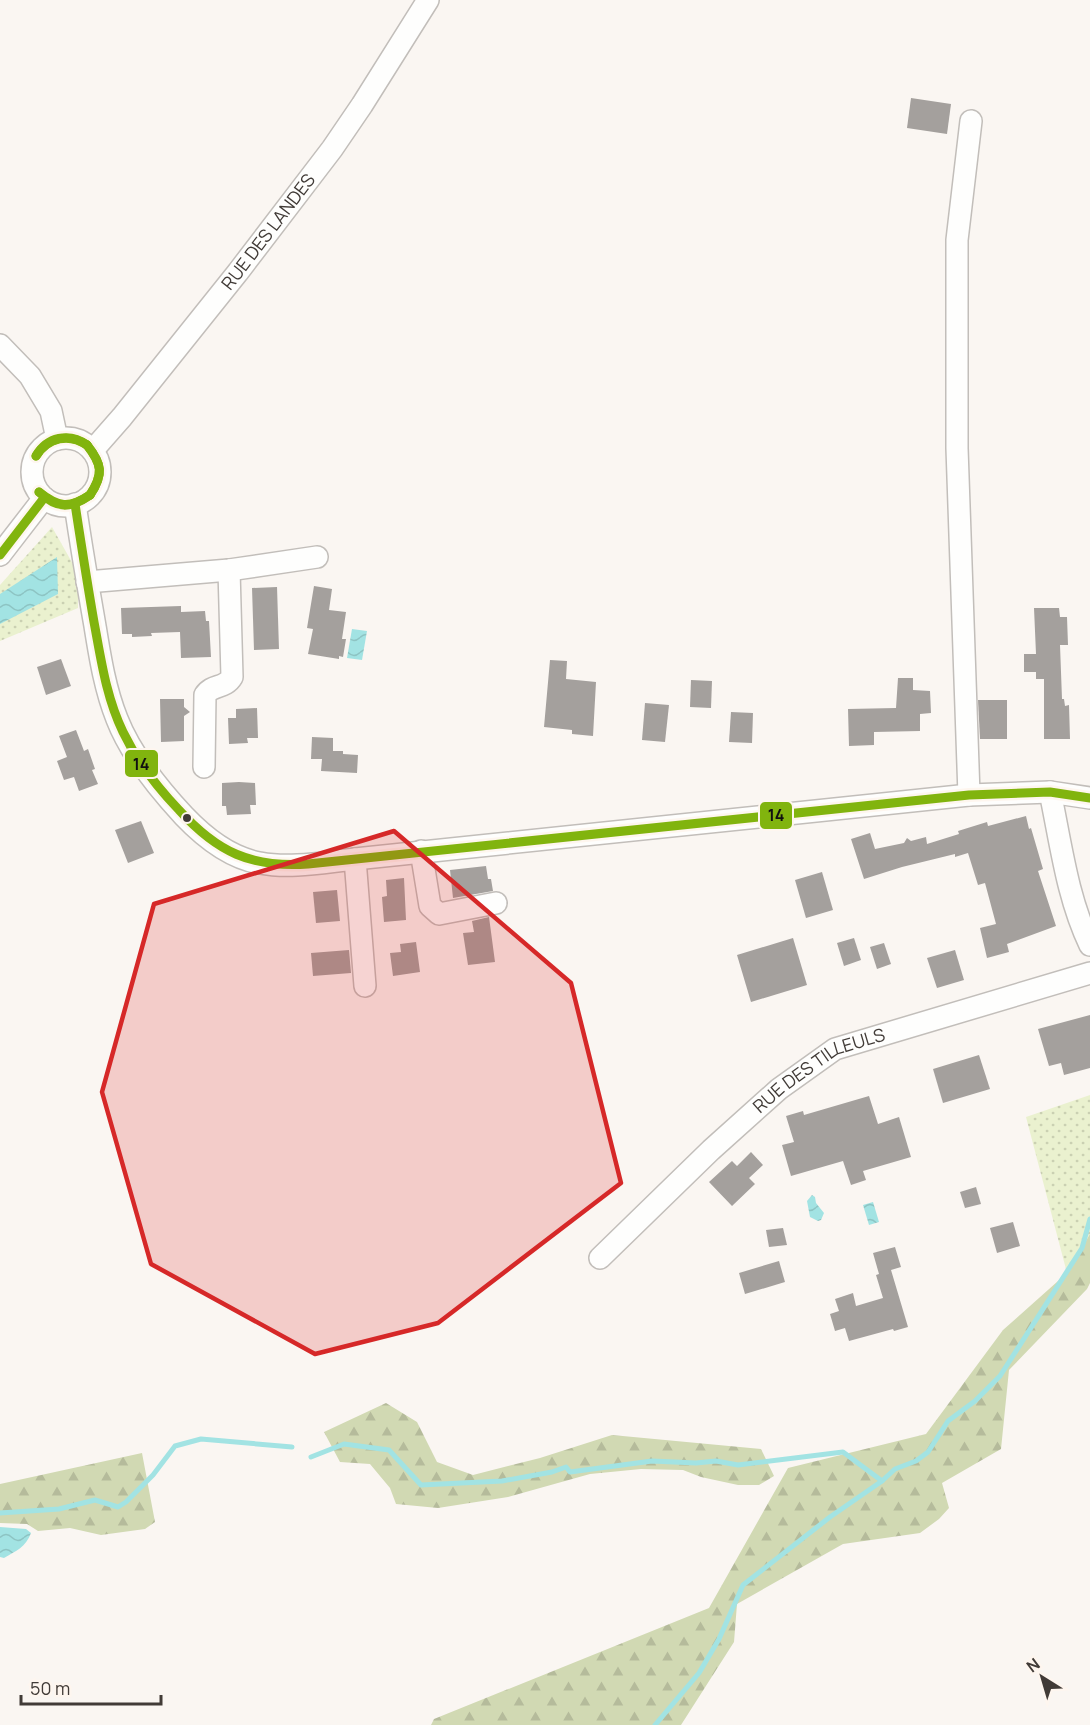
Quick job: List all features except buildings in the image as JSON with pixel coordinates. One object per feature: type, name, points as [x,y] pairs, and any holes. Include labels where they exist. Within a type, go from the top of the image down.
[{"type":"street","name":"RUE DES LANDES","points":[[93,450],[238,272],[332,149],[428,0]]},
{"type":"street","points":[[969,795],[957,448],[957,252],[971,121]]},
{"type":"street","points":[[0,345],[30,376],[51,411],[57,439]]},
{"type":"street","points":[[57,439],[77,439],[93,450],[98,460],[99,482],[85,500],[64,506],[44,498],[37,490],[33,480],[34,459],[47,443],[57,439]]},
{"type":"street","points":[[0,555],[44,498]]},
{"type":"street","points":[[75,504],[101,664],[117,720],[140,762],[167,798],[205,836],[226,851],[260,863],[297,865],[969,795],[1050,792],[1090,798]]},
{"type":"street","points":[[87,582],[229,570],[316,557]]},
{"type":"street","points":[[204,767],[205,695],[212,687],[228,683],[232,677],[229,570]]},
{"type":"street","points":[[1050,792],[1072,899],[1079,922],[1090,945]]},
{"type":"street","points":[[421,851],[430,906],[434,911],[439,914],[496,903]]},
{"type":"street","points":[[355,859],[365,986]]},
{"type":"street","name":"RUE DES TILLEULS","points":[[600,1258],[711,1150],[779,1089],[835,1049],[1090,973]]},
{"type":"highlighted area","points":[[394,831],[571,983],[621,1183],[438,1323],[315,1354],[151,1264],[102,1092],[154,904]]},
{"type":"green space","points":[[52,527],[78,573],[78,608],[0,641],[0,585]]},
{"type":"green space","points":[[1090,1095],[1090,1234],[1067,1273],[1026,1117]]},
{"type":"green space","points":[[1090,1234],[1090,1283],[1087,1289],[1009,1370],[1001,1449],[942,1483],[949,1508],[939,1519],[920,1533],[843,1544],[737,1604],[734,1642],[681,1725],[431,1725],[434,1719],[709,1608],[788,1468],[926,1434],[1003,1330],[1067,1273]]},
{"type":"green space","points":[[386,1403],[417,1422],[437,1462],[473,1475],[540,1458],[612,1435],[761,1449],[774,1476],[759,1485],[738,1485],[701,1477],[683,1470],[641,1469],[590,1474],[508,1497],[438,1508],[396,1504],[390,1488],[370,1464],[340,1462],[324,1432]]},
{"type":"green space","points":[[142,1453],[155,1522],[145,1529],[101,1535],[70,1528],[38,1531],[27,1524],[0,1523],[0,1484]]},
{"type":"water","points":[[57,557],[58,594],[0,624],[0,594]]},
{"type":"water","points":[[352,629],[367,631],[362,660],[347,658]]},
{"type":"water","points":[[812,1195],[824,1213],[818,1221],[810,1217],[807,1201]]},
{"type":"water","points":[[873,1202],[879,1222],[869,1225],[863,1205]]},
{"type":"water","points":[[0,1527],[26,1529],[31,1533],[23,1545],[4,1558],[0,1557]]},
{"type":"waterway","points":[[311,1457],[344,1444],[389,1450],[421,1485],[502,1481],[552,1472],[566,1467],[570,1472],[652,1461],[696,1463],[716,1461],[738,1465],[843,1452],[882,1481],[895,1469],[916,1461],[928,1452],[948,1421],[975,1401],[1000,1376],[1082,1248],[1090,1219]]},
{"type":"waterway","points":[[0,1513],[59,1509],[95,1500],[118,1507],[153,1475],[175,1446],[201,1439],[292,1447]]},
{"type":"waterway","points":[[655,1725],[699,1673],[719,1639],[743,1585],[830,1517],[882,1481]]},
{"type":"transit line","name":"14","points":[[36,456],[46,444],[59,438],[73,439],[87,445]]},
{"type":"transit line","name":"14","points":[[36,456],[46,445],[59,439],[73,439],[87,445]]},
{"type":"transit line","name":"14","points":[[87,445],[96,458],[99,469],[98,481],[90,495]]},
{"type":"transit line","name":"14","points":[[87,445],[96,458],[99,469],[98,481],[90,495]]},
{"type":"transit line","name":"14","points":[[39,492],[52,501],[64,504],[76,503],[90,495]]},
{"type":"transit line","name":"14","points":[[39,492],[52,502],[64,505],[76,503],[90,495]]},
{"type":"transit line","name":"14","points":[[0,555],[44,498]]},
{"type":"transit line","name":"14","points":[[75,504],[102,664],[112,705],[123,732],[148,773],[193,825],[221,847],[252,860],[288,865],[308,864],[969,795],[1050,792],[1090,798]]}]
